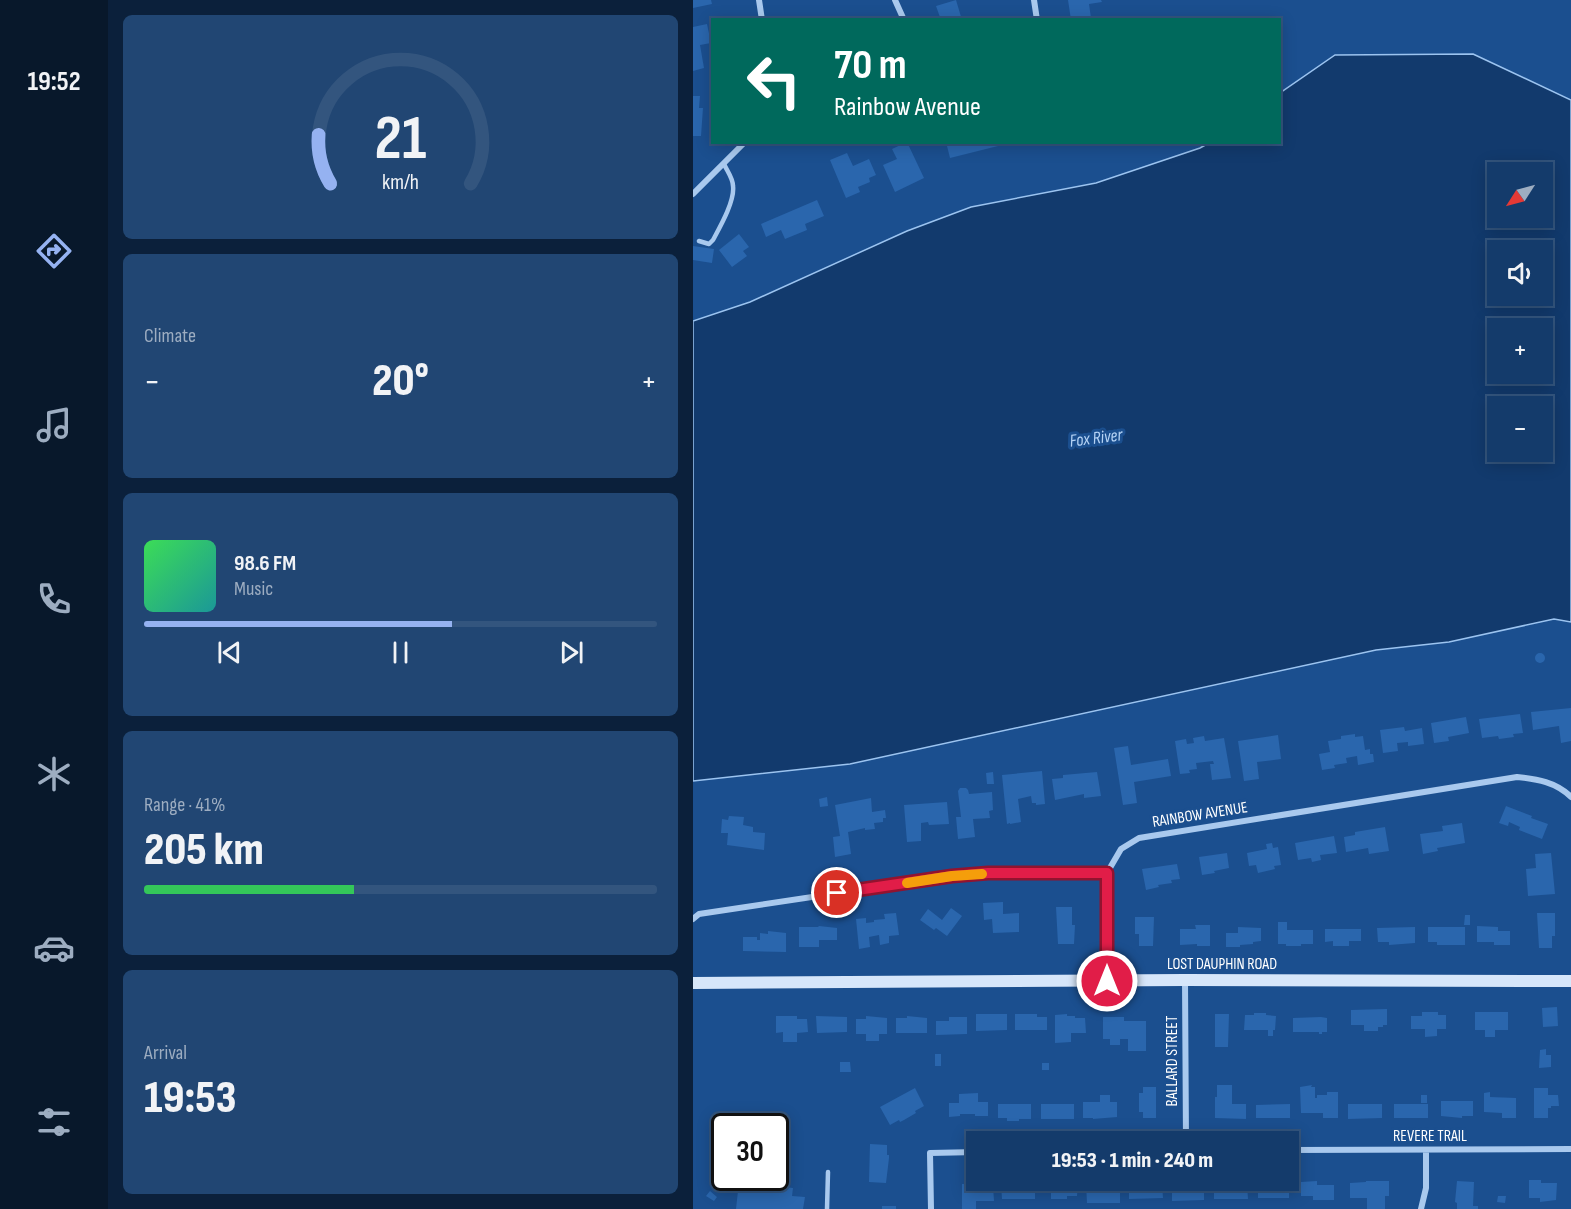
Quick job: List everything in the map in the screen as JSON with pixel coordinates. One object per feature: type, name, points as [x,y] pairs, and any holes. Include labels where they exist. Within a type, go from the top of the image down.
[{"type":"street","points":[[759,0],[762,18]]},
{"type":"street","points":[[895,0],[903,18]]},
{"type":"street","points":[[1034,0],[1037,18]]},
{"type":"street","points":[[693,194],[743,144]]},
{"type":"street","name":"RAINBOW AVENUE","points":[[1107,873],[1121,849],[1139,838],[1517,777],[1543,780],[1565,791],[1571,797]]},
{"type":"street","points":[[696,916],[952,876],[988,873],[1107,873],[1107,981]]},
{"type":"street","name":"LOST DAUPHIN ROAD","points":[[693,983],[1185,980],[1571,981]]},
{"type":"street","name":"BALLARD STREET","points":[[1185,980],[1186,1131]]},
{"type":"street","name":"REVERE TRAIL","points":[[1299,1150],[1571,1149]]},
{"type":"street","points":[[1421,1209],[1425,1188],[1426,1150]]},
{"type":"street","points":[[931,1209],[930,1153],[966,1152]]},
{"type":"lane","points":[[699,241],[709,243],[713,240],[731,201],[734,189],[724,164]]},
{"type":"lane","points":[[827,1209],[828,1172]]},
{"type":"water","name":"Fox River","points":[[1473,54],[1571,100],[1571,622],[1554,619],[1449,642],[1376,650],[850,764],[693,781],[693,321],[750,302],[907,231],[971,207],[1096,183],[1207,144],[1281,144],[1281,92],[1335,55]]},
{"type":"building","points":[[693,0],[711,0],[712,4],[693,8]]},
{"type":"building","points":[[956,0],[961,18],[940,18],[936,6]]},
{"type":"building","points":[[1068,0],[1101,0],[1102,2],[1089,4],[1091,18],[1071,18]]},
{"type":"building","points":[[707,24],[711,43],[700,45],[704,68],[693,71],[693,27]]},
{"type":"building","points":[[693,96],[700,96],[699,108],[703,108],[701,136],[693,136]]},
{"type":"building","points":[[908,144],[924,178],[895,192],[883,165],[897,159],[892,149]]},
{"type":"building","points":[[946,144],[1002,145],[950,158]]},
{"type":"building","points":[[847,153],[853,166],[869,159],[876,175],[869,178],[870,182],[858,187],[860,192],[846,198],[830,160]]},
{"type":"building","points":[[817,200],[824,216],[805,224],[807,230],[785,239],[781,230],[766,237],[761,224]]},
{"type":"building","points":[[739,234],[749,247],[743,251],[747,256],[732,267],[719,250]]},
{"type":"building","points":[[693,246],[714,249],[712,263],[693,260]]},
{"type":"building","points":[[1540,653],[1544,654],[1544,662],[1540,663],[1536,662],[1535,658],[1536,654]]},
{"type":"building","points":[[1571,708],[1571,741],[1561,743],[1559,726],[1533,730],[1531,712]]},
{"type":"building","points":[[1520,714],[1523,733],[1499,739],[1498,736],[1482,738],[1479,719]]},
{"type":"building","points":[[1466,717],[1469,733],[1448,737],[1449,741],[1434,743],[1431,723]]},
{"type":"building","points":[[1404,727],[1405,731],[1422,728],[1424,744],[1408,746],[1408,742],[1397,743],[1398,751],[1383,753],[1380,730]]},
{"type":"building","points":[[1355,734],[1355,737],[1363,736],[1365,750],[1370,749],[1374,762],[1358,765],[1357,756],[1346,758],[1347,763],[1334,765],[1335,768],[1322,770],[1319,754],[1330,752],[1328,741]]},
{"type":"building","points":[[1278,735],[1281,759],[1257,762],[1259,779],[1244,781],[1238,741]]},
{"type":"building","points":[[1204,736],[1205,741],[1224,738],[1231,778],[1212,780],[1210,764],[1214,764],[1213,761],[1196,763],[1197,769],[1189,770],[1190,773],[1180,774],[1175,741],[1186,739],[1187,744],[1194,743],[1193,738]]},
{"type":"building","points":[[1128,746],[1131,765],[1168,759],[1171,776],[1134,782],[1137,803],[1123,805],[1114,748]]},
{"type":"building","points":[[1042,771],[1045,804],[1032,803],[1031,796],[1018,799],[1021,822],[1007,824],[1002,775]]},
{"type":"building","points":[[993,772],[994,784],[987,784],[986,773]]},
{"type":"building","points":[[1097,772],[1101,796],[1084,798],[1084,794],[1055,800],[1052,779],[1063,778],[1063,775]]},
{"type":"building","points":[[960,788],[966,788],[969,794],[992,792],[993,810],[989,811],[990,818],[973,819],[975,837],[958,839],[956,817],[961,817],[958,791]]},
{"type":"building","points":[[827,797],[828,806],[820,807],[819,799]]},
{"type":"building","points":[[871,798],[872,812],[885,810],[886,818],[883,818],[883,822],[874,823],[875,829],[865,830],[865,828],[848,832],[851,854],[835,857],[833,837],[840,836],[835,805]]},
{"type":"building","points":[[947,802],[949,824],[921,823],[921,841],[907,842],[904,805]]},
{"type":"building","points":[[1506,806],[1548,824],[1542,839],[1519,830],[1520,827],[1509,822],[1508,826],[1499,823]]},
{"type":"building","points":[[729,816],[744,817],[743,825],[753,827],[753,832],[765,833],[764,850],[727,845],[728,833],[721,833],[722,819],[728,820]]},
{"type":"building","points":[[1462,823],[1465,843],[1437,848],[1438,851],[1423,854],[1420,834],[1443,831],[1442,826]]},
{"type":"building","points":[[1385,827],[1389,851],[1369,854],[1368,848],[1346,852],[1344,837],[1355,835],[1355,832]]},
{"type":"building","points":[[1334,836],[1337,853],[1320,855],[1321,860],[1312,862],[1311,858],[1298,860],[1295,843]]},
{"type":"building","points":[[1272,843],[1273,848],[1278,847],[1281,865],[1274,866],[1275,869],[1258,873],[1256,865],[1249,866],[1247,853],[1267,849],[1266,844]]},
{"type":"building","points":[[1227,853],[1229,868],[1202,875],[1199,857]]},
{"type":"building","points":[[1551,853],[1555,894],[1528,896],[1526,869],[1536,868],[1535,854]]},
{"type":"building","points":[[1177,864],[1180,879],[1171,880],[1172,883],[1146,890],[1142,869]]},
{"type":"building","points":[[1003,902],[1003,914],[1019,913],[1019,932],[993,933],[992,919],[984,920],[983,903]]},
{"type":"building","points":[[1056,907],[1072,907],[1072,925],[1075,925],[1074,944],[1058,944]]},
{"type":"building","points":[[951,908],[962,916],[947,936],[920,920],[928,909],[942,920]]},
{"type":"building","points":[[896,913],[899,935],[889,936],[889,943],[880,945],[879,935],[869,937],[870,947],[859,949],[856,919],[866,918],[866,923],[874,922],[874,920],[885,919],[884,914]]},
{"type":"building","points":[[1537,913],[1555,913],[1555,936],[1552,936],[1552,948],[1539,948]]},
{"type":"building","points":[[1465,915],[1470,915],[1470,925],[1464,925]]},
{"type":"building","points":[[1135,917],[1154,917],[1153,946],[1139,946],[1139,934],[1135,934]]},
{"type":"building","points":[[1278,922],[1287,922],[1287,930],[1313,930],[1313,944],[1286,946],[1286,944],[1278,944]]},
{"type":"building","points":[[1195,925],[1210,925],[1210,946],[1180,945],[1180,929],[1196,929]]},
{"type":"building","points":[[1477,926],[1498,927],[1498,931],[1510,931],[1510,945],[1477,942]]},
{"type":"building","points":[[799,927],[837,928],[837,940],[819,940],[819,947],[799,947]]},
{"type":"building","points":[[1238,927],[1261,928],[1261,941],[1240,945],[1240,947],[1226,947],[1226,933],[1238,933]]},
{"type":"building","points":[[1415,927],[1415,943],[1389,945],[1389,942],[1378,942],[1377,928]]},
{"type":"building","points":[[1428,927],[1465,927],[1465,945],[1437,945],[1437,942],[1428,942]]},
{"type":"building","points":[[1325,929],[1361,929],[1361,941],[1349,941],[1349,946],[1333,946],[1333,941],[1325,942]]},
{"type":"building","points":[[768,931],[786,933],[786,952],[743,951],[743,937],[757,937],[757,940],[760,940],[760,933],[768,934]]},
{"type":"building","points":[[1557,1007],[1558,1026],[1543,1027],[1542,1008]]},
{"type":"building","points":[[1387,1009],[1387,1025],[1378,1027],[1378,1031],[1364,1031],[1364,1025],[1351,1025],[1351,1010]]},
{"type":"building","points":[[1422,1012],[1438,1012],[1438,1015],[1446,1015],[1446,1029],[1437,1029],[1437,1036],[1425,1037],[1425,1029],[1411,1029],[1411,1016],[1422,1016]]},
{"type":"building","points":[[1475,1012],[1508,1012],[1508,1030],[1495,1030],[1495,1037],[1485,1037],[1485,1030],[1475,1030]]},
{"type":"building","points":[[1254,1013],[1276,1016],[1273,1036],[1268,1036],[1268,1030],[1244,1030],[1245,1015],[1254,1015]]},
{"type":"building","points":[[976,1014],[1007,1014],[1007,1030],[976,1031]]},
{"type":"building","points":[[1015,1014],[1037,1014],[1037,1017],[1047,1017],[1047,1030],[1015,1030]]},
{"type":"building","points":[[1067,1014],[1075,1018],[1085,1018],[1086,1033],[1071,1033],[1071,1042],[1055,1043],[1055,1015]]},
{"type":"building","points":[[1215,1014],[1229,1014],[1228,1047],[1215,1047]]},
{"type":"building","points":[[776,1016],[797,1016],[797,1019],[807,1019],[808,1032],[797,1033],[797,1042],[783,1042],[783,1032],[776,1033]]},
{"type":"building","points":[[816,1016],[847,1017],[847,1032],[817,1033]]},
{"type":"building","points":[[866,1016],[887,1018],[887,1034],[879,1034],[879,1041],[866,1041],[866,1034],[856,1034],[856,1019],[866,1019]]},
{"type":"building","points":[[907,1016],[927,1018],[927,1033],[896,1033],[896,1018],[907,1018]]},
{"type":"building","points":[[949,1017],[967,1017],[967,1034],[936,1035],[936,1021],[949,1021]]},
{"type":"building","points":[[1103,1017],[1124,1017],[1124,1021],[1146,1021],[1146,1051],[1128,1051],[1128,1039],[1120,1039],[1120,1045],[1110,1045],[1110,1039],[1103,1039]]},
{"type":"building","points":[[1293,1018],[1327,1018],[1327,1032],[1319,1034],[1319,1032],[1293,1032]]},
{"type":"building","points":[[1546,1049],[1546,1055],[1551,1055],[1551,1067],[1539,1068],[1540,1050]]},
{"type":"building","points":[[935,1054],[941,1054],[941,1066],[935,1066]]},
{"type":"building","points":[[840,1062],[850,1062],[851,1072],[840,1072]]},
{"type":"building","points":[[1042,1063],[1049,1063],[1049,1070],[1042,1070]]},
{"type":"building","points":[[1217,1085],[1232,1085],[1232,1104],[1246,1104],[1246,1119],[1215,1118]]},
{"type":"building","points":[[1312,1085],[1311,1087],[1315,1087],[1315,1098],[1317,1095],[1327,1095],[1327,1092],[1338,1092],[1338,1118],[1323,1118],[1323,1113],[1301,1113],[1300,1087]]},
{"type":"building","points":[[1143,1087],[1156,1087],[1156,1118],[1143,1118],[1143,1112],[1139,1112],[1139,1093],[1143,1093]]},
{"type":"building","points":[[915,1088],[924,1106],[904,1120],[890,1125],[880,1107]]},
{"type":"building","points":[[1534,1088],[1548,1088],[1548,1095],[1558,1095],[1559,1106],[1548,1108],[1548,1118],[1534,1118]]},
{"type":"building","points":[[1490,1092],[1490,1097],[1516,1098],[1516,1118],[1502,1118],[1502,1113],[1484,1112],[1484,1093]]},
{"type":"building","points":[[978,1093],[978,1102],[988,1102],[988,1116],[960,1114],[960,1116],[949,1117],[949,1103],[959,1103],[959,1094]]},
{"type":"building","points":[[1100,1095],[1110,1095],[1110,1102],[1117,1102],[1117,1117],[1083,1118],[1083,1102],[1100,1102]]},
{"type":"building","points":[[1421,1095],[1427,1095],[1427,1103],[1421,1103]]},
{"type":"building","points":[[1441,1101],[1473,1101],[1473,1116],[1462,1116],[1462,1118],[1441,1116]]},
{"type":"building","points":[[998,1104],[1031,1104],[1031,1119],[1007,1121],[1007,1118],[998,1118]]},
{"type":"building","points":[[1041,1104],[1074,1104],[1074,1119],[1041,1119]]},
{"type":"building","points":[[1290,1104],[1290,1118],[1256,1118],[1256,1105]]},
{"type":"building","points":[[1348,1104],[1382,1104],[1382,1118],[1348,1119]]},
{"type":"building","points":[[1394,1104],[1428,1104],[1428,1118],[1394,1118]]},
{"type":"building","points":[[870,1144],[887,1145],[889,1158],[886,1183],[869,1182]]},
{"type":"building","points":[[1529,1180],[1557,1183],[1556,1200],[1540,1202],[1540,1198],[1529,1198]]},
{"type":"building","points":[[1317,1181],[1317,1185],[1334,1185],[1334,1200],[1313,1200],[1313,1196],[1301,1196],[1301,1182]]},
{"type":"building","points":[[1389,1181],[1389,1196],[1385,1196],[1385,1209],[1367,1209],[1367,1198],[1350,1198],[1350,1183]]},
{"type":"building","points":[[1457,1181],[1474,1182],[1473,1206],[1478,1206],[1478,1209],[1457,1209],[1455,1202]]},
{"type":"building","points":[[962,1184],[966,1184],[966,1191],[993,1191],[994,1201],[976,1201],[976,1209],[962,1209]]},
{"type":"building","points":[[789,1188],[793,1188],[792,1196],[805,1197],[803,1209],[736,1209],[738,1191],[789,1191]]},
{"type":"building","points":[[710,1191],[717,1197],[714,1201],[706,1196]]},
{"type":"building","points":[[1001,1191],[1035,1191],[1035,1199],[1002,1199]]},
{"type":"building","points":[[1051,1191],[1077,1191],[1077,1196],[1067,1196],[1067,1199],[1051,1199]]},
{"type":"building","points":[[1086,1191],[1120,1191],[1120,1203],[1087,1203]]},
{"type":"building","points":[[1129,1191],[1162,1191],[1163,1198],[1129,1199]]},
{"type":"building","points":[[1172,1191],[1204,1191],[1204,1200],[1172,1201]]},
{"type":"building","points":[[1214,1191],[1247,1191],[1248,1199],[1214,1199]]},
{"type":"building","points":[[1258,1191],[1289,1191],[1289,1198],[1258,1198]]},
{"type":"building","points":[[1498,1196],[1506,1196],[1505,1203],[1497,1202]]},
{"type":"building","points":[[882,1206],[896,1206],[896,1209],[882,1209]]},
{"type":"slow traffic","points":[[907,883],[982,874]]},
{"type":"route","points":[[837,893],[988,873],[1107,873],[1107,981]]}]
